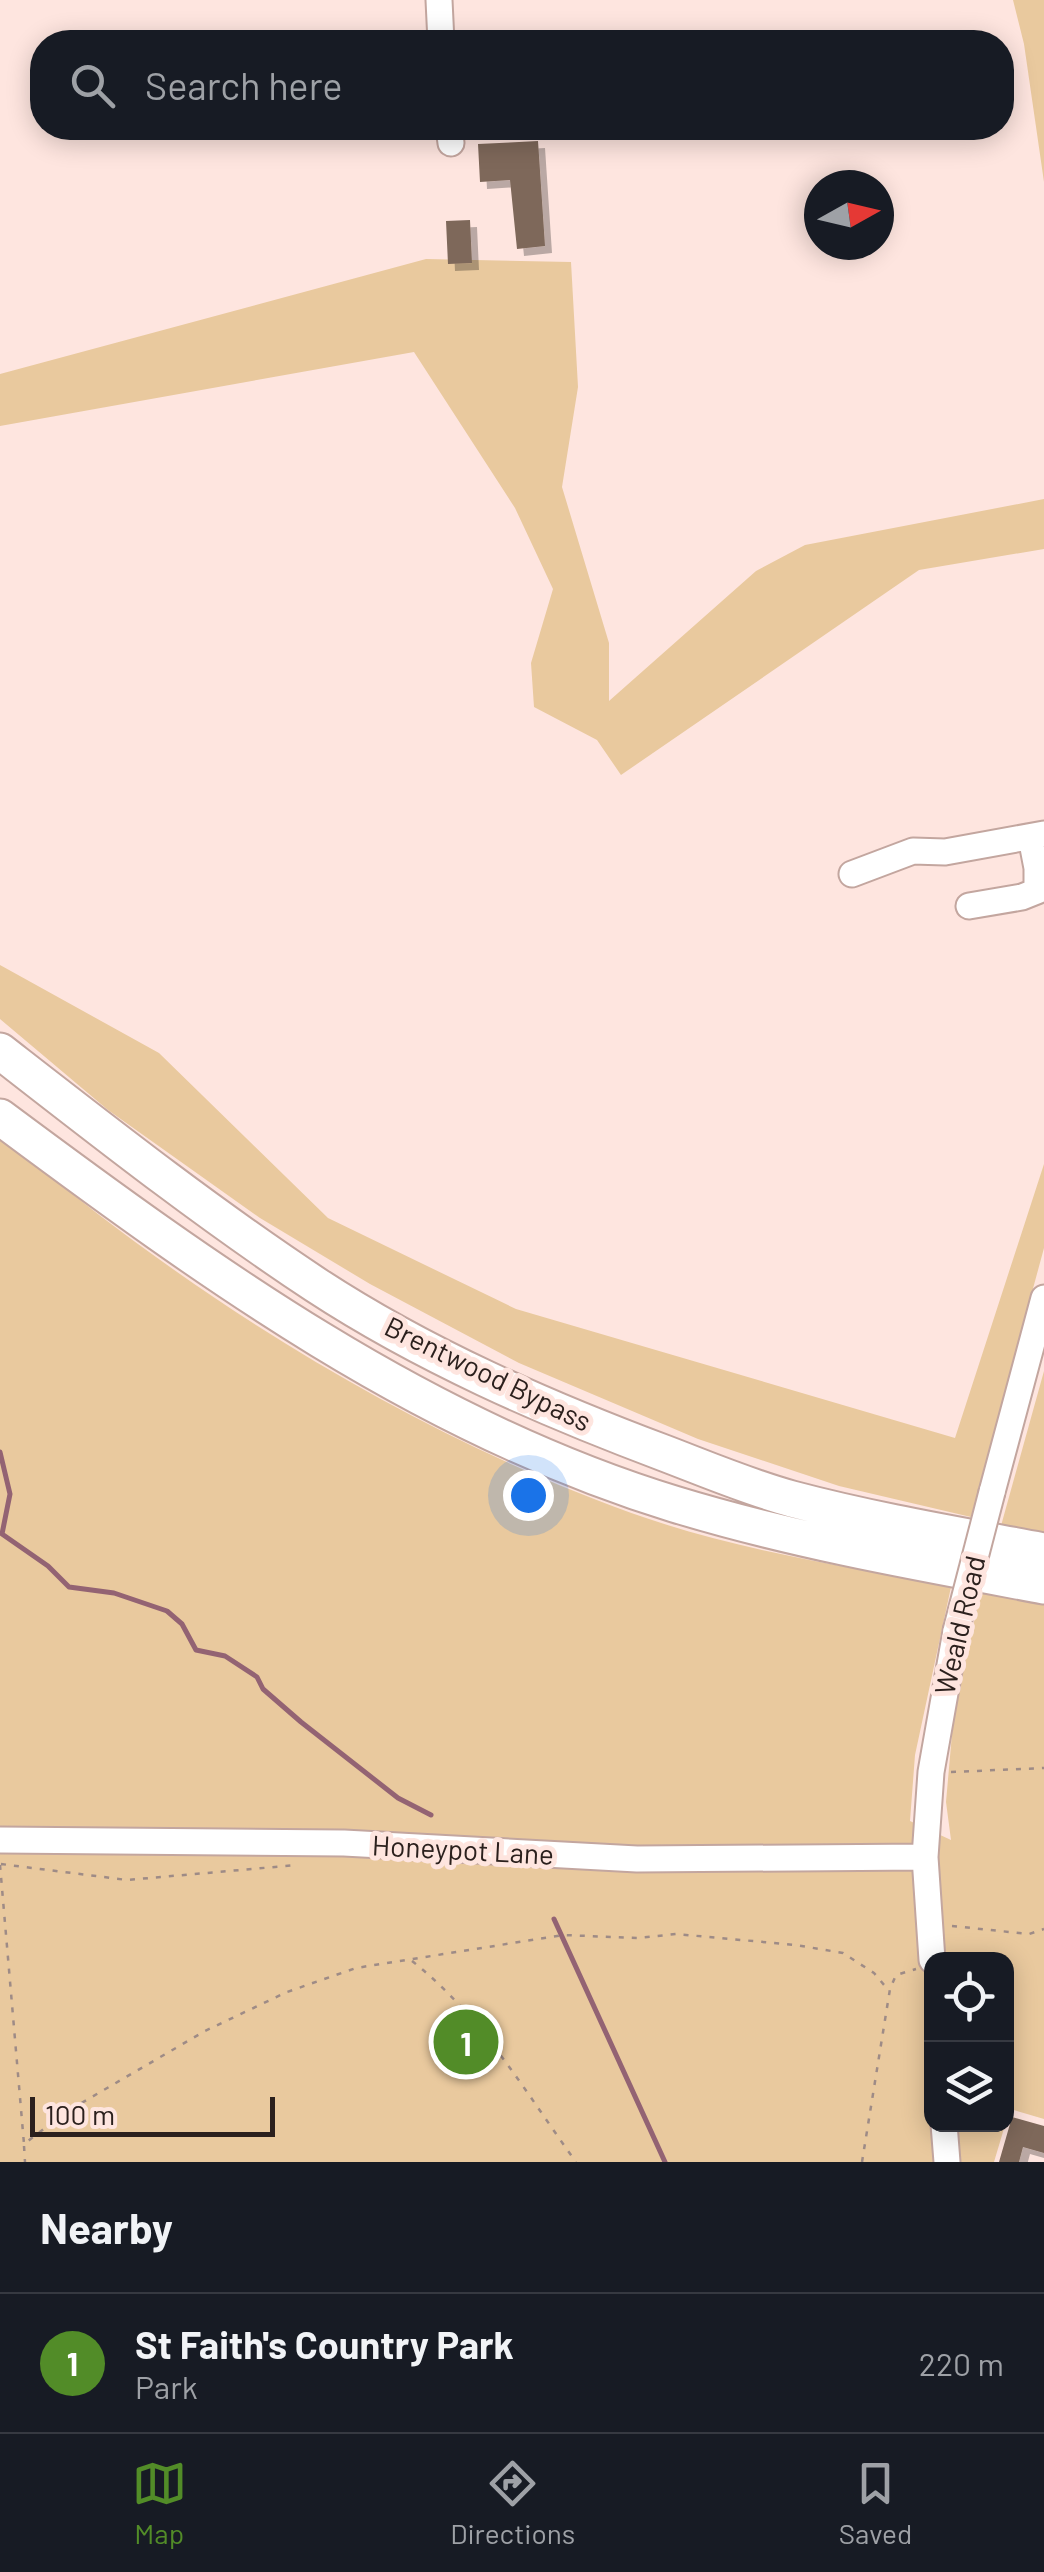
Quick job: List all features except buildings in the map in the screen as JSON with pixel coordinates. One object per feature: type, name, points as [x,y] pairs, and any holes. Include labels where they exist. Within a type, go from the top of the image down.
[{"type":"highway","name":"Brentwood Bypass","points":[[0,1051],[162,1178],[318,1287],[412,1341],[505,1386],[622,1437],[787,1497],[870,1519],[1044,1551]]},
{"type":"highway","name":"Brentwood Bypass","points":[[0,1117],[182,1252],[340,1353],[456,1416],[537,1452],[674,1504],[871,1554],[1044,1586]]},
{"type":"street","points":[[439,0],[440,30]]},
{"type":"street","points":[[852,874],[914,851],[946,852],[1038,836],[1037,891],[969,906]]},
{"type":"street","name":"Weald Road","points":[[931,1952],[926,1857],[932,1772],[956,1631],[1044,1298]]},
{"type":"street","name":"Honeypot Lane","points":[[0,1840],[344,1844],[637,1859],[926,1857]]},
{"type":"street","points":[[945,2132],[948,2162]]},
{"type":"path","points":[[932,1772],[1044,1768]]},
{"type":"path","points":[[26,2162],[0,1865],[127,1880],[309,1864]]},
{"type":"path","points":[[930,1927],[966,1925],[1029,1934],[1044,1929]]},
{"type":"path","points":[[24,2144],[66,2112],[205,2032],[286,1992],[356,1968],[572,1934],[638,1938],[676,1934],[796,1944],[843,1953],[874,1973],[890,1992]]},
{"type":"path","points":[[411,1960],[441,1983],[470,2017],[576,2162]]},
{"type":"path","points":[[862,2162],[890,1992],[896,1975],[924,1965]]},
{"type":"shaded area","points":[[1013,0],[1044,0],[1044,182],[1024,44]]},
{"type":"shaded area","points":[[426,259],[571,262],[578,387],[562,487],[609,643],[609,701],[756,571],[805,545],[1044,499],[1044,549],[919,570],[621,775],[597,740],[534,707],[531,663],[553,589],[515,508],[414,352],[0,426],[0,374]]},
{"type":"shaded area","points":[[0,965],[159,1053],[328,1218],[516,1309],[955,1438],[1044,1164],[1044,1248],[971,1517],[839,1486],[698,1439],[519,1363],[370,1284],[260,1218],[108,1110],[0,1019]]},
{"type":"shaded area","points":[[0,1137],[116,1228],[212,1296],[331,1371],[456,1438],[584,1495],[686,1531],[799,1558],[951,1587],[915,1755],[910,1821],[951,1840],[946,1802],[955,1700],[981,1593],[1044,1605],[1044,2119],[1014,2110],[1014,1952],[924,1952],[924,2132],[1003,2132],[994,2162],[0,2162]]},
{"type":"shaded area","points":[[1044,1371],[1044,1541],[999,1533]]},
{"type":"waterway","points":[[0,1452],[10,1494],[2,1534],[48,1566],[69,1587],[114,1593],[167,1611],[182,1624],[196,1650],[225,1656],[257,1677],[263,1689],[301,1722],[398,1798],[431,1815]]},
{"type":"waterway","points":[[554,1919],[665,2162]]},
{"type":"place","name":"St Faith's Country Park","points":[[466,2042]]}]
